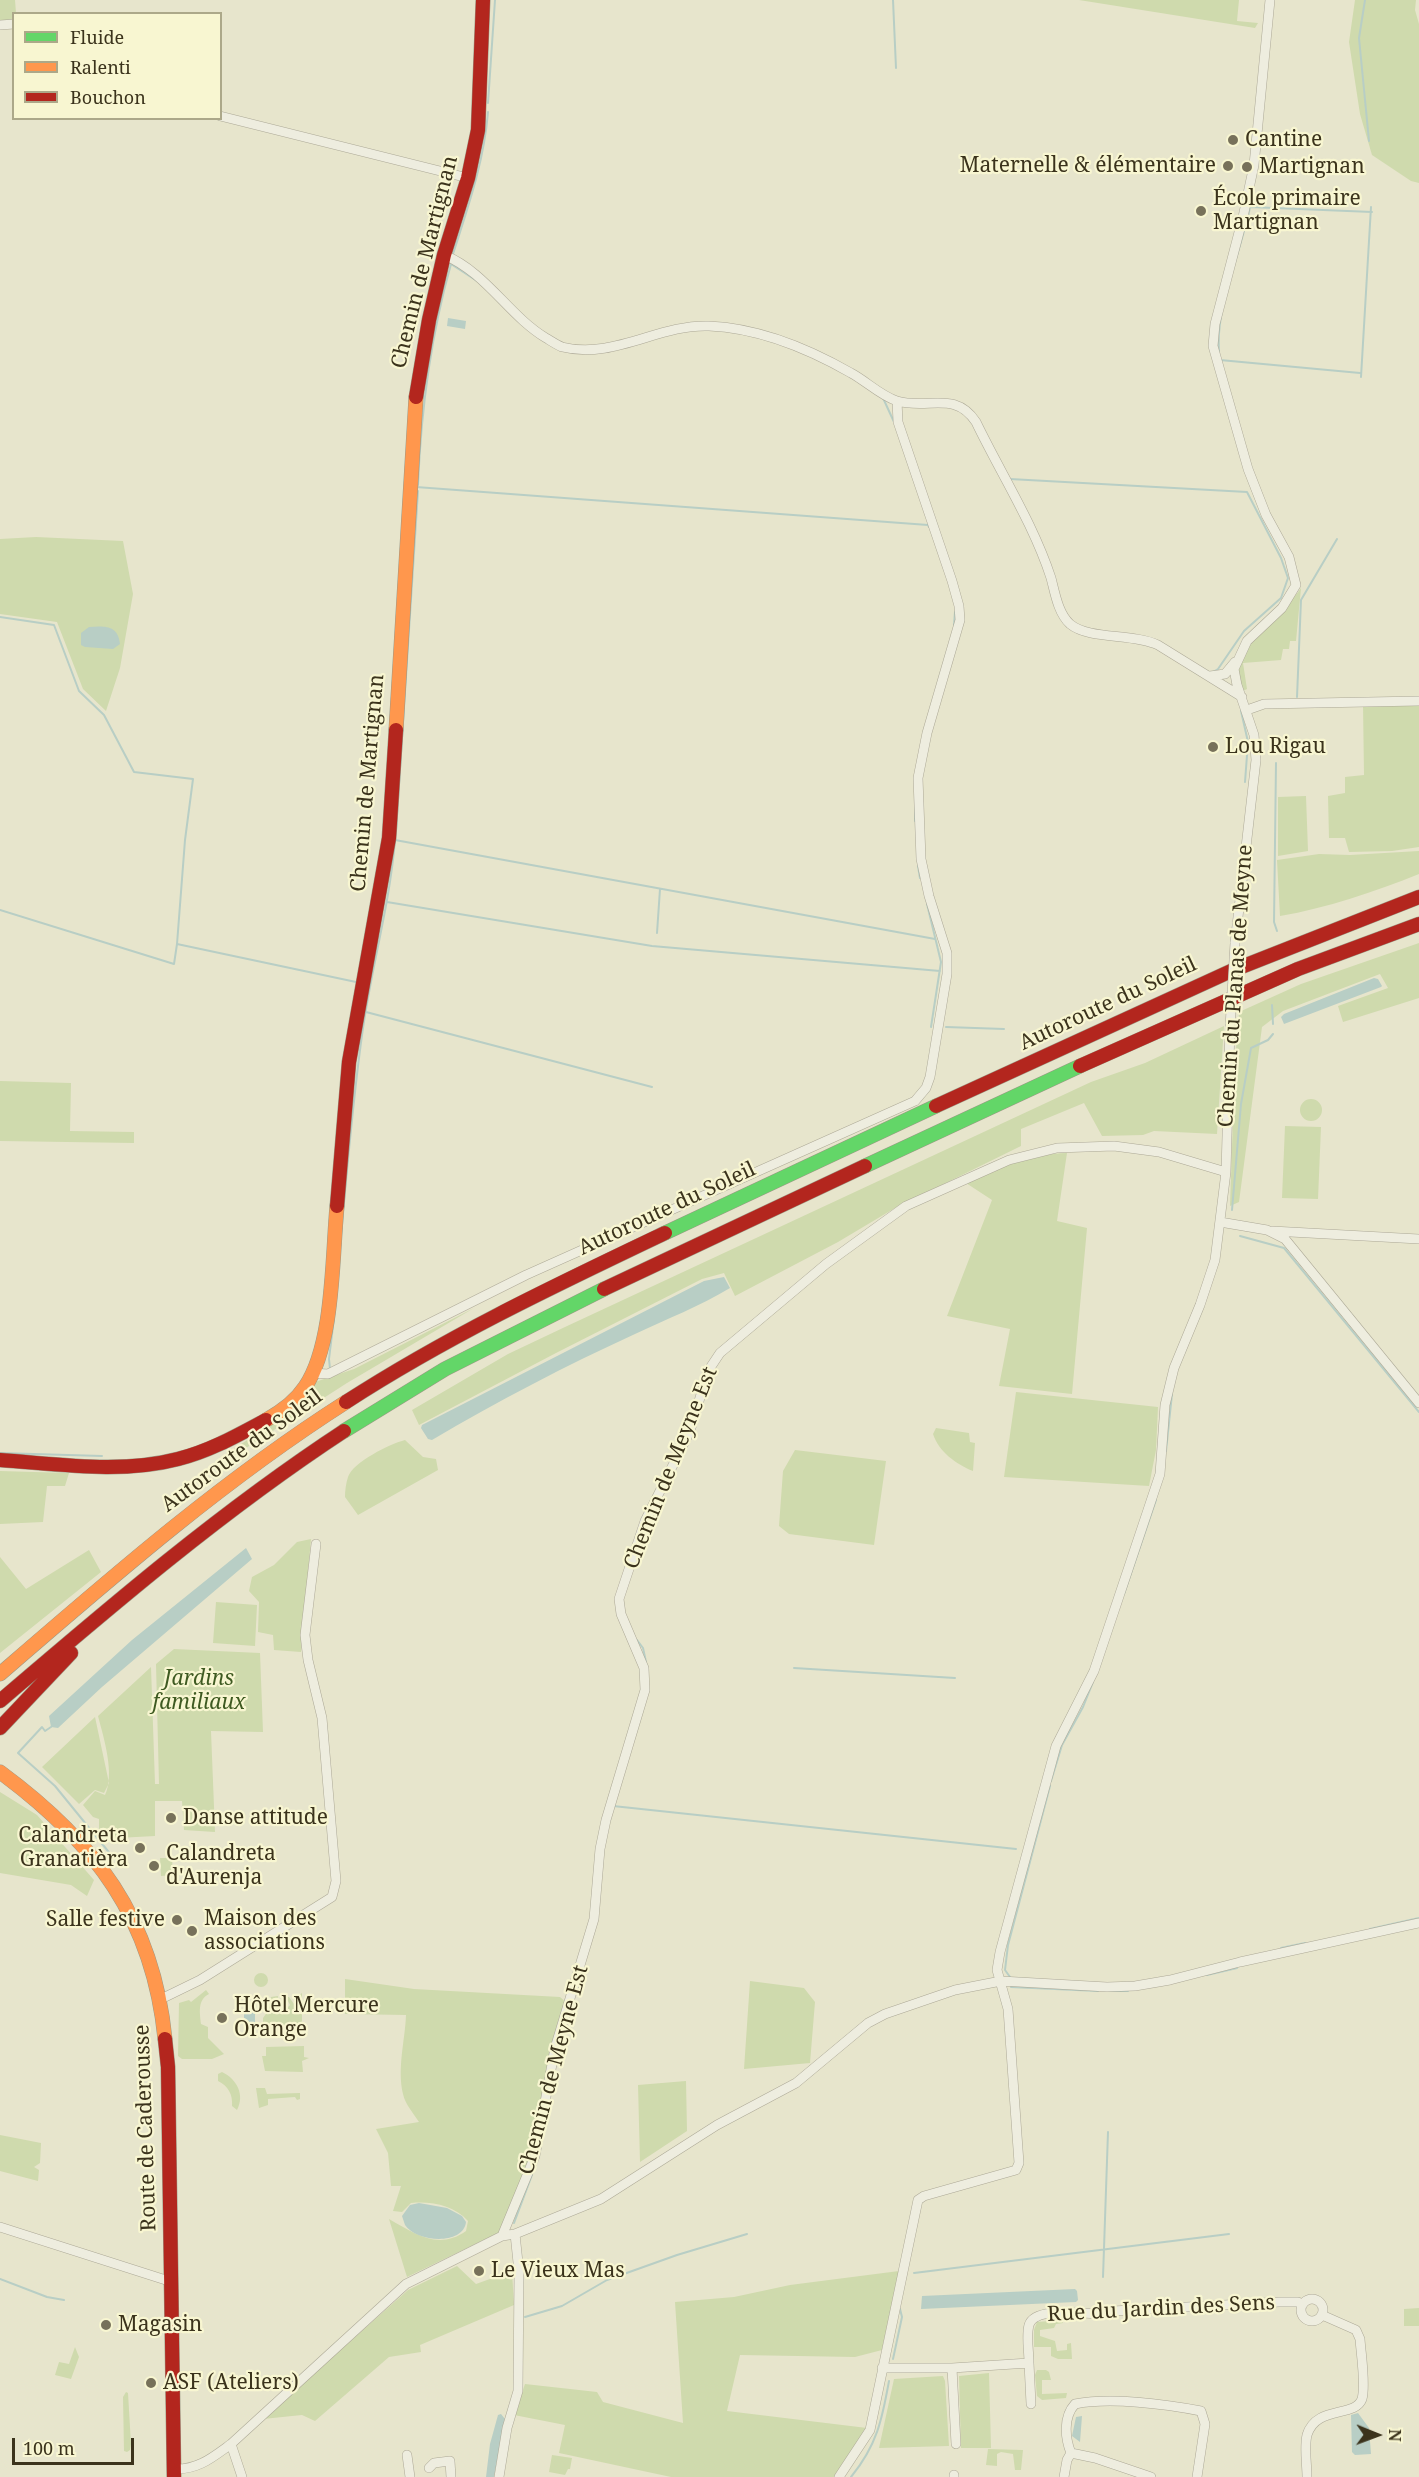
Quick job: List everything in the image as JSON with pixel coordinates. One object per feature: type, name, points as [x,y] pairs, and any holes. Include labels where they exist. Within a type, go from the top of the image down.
[{"type":"main road","name":"Chemin de Martignan","points":[[0,1460],[143,1464],[170,1461],[190,1455],[236,1436],[280,1411],[297,1398],[312,1373],[322,1345],[327,1317],[350,1062],[389,838],[416,396],[423,347],[444,255],[468,178],[478,130],[483,0]]},
{"type":"main road","name":"Autoroute du Soleil","points":[[0,1674],[225,1486],[325,1414],[457,1334],[610,1258],[1181,993],[1296,943],[1419,897]]},
{"type":"main road","name":"Autoroute du Soleil","points":[[0,1701],[128,1592],[247,1499],[377,1409],[500,1339],[1200,1011],[1322,958],[1419,924]]},
{"type":"main road","points":[[0,1728],[128,1592]]},
{"type":"main road","name":"Route de Caderousse","points":[[0,1772],[30,1793],[59,1819],[82,1842],[103,1870],[120,1896],[147,1948],[161,1999],[168,2067],[174,2473]]},
{"type":"street","name":"Chemin du Planas de Meyne","points":[[882,2368],[918,2200],[924,2196],[1003,2175],[1016,2170],[1019,2163],[1008,2009],[997,1970],[1000,1952],[1056,1746],[1094,1671],[1160,1474],[1166,1405],[1174,1368],[1200,1305],[1215,1260],[1226,1172],[1230,1027],[1236,943],[1256,760],[1254,735],[1235,679],[1234,669],[1247,641],[1282,608],[1296,585],[1289,557],[1266,515],[1248,469],[1213,346],[1215,324],[1254,165],[1270,0]]},
{"type":"street","points":[[222,116],[468,178]]},
{"type":"street","points":[[444,255],[464,267],[496,294],[531,329],[561,347],[608,348],[697,326],[743,330],[808,352],[842,368],[897,401],[956,404],[969,412],[1032,529],[1060,608],[1069,624],[1084,632],[1144,639],[1158,645],[1207,676],[1232,683],[1235,679]]},
{"type":"street","points":[[312,1373],[328,1374],[526,1275],[915,1101],[926,1088],[930,1077],[948,974],[947,953],[929,896],[921,859],[918,778],[927,733],[960,620],[959,606],[952,581],[898,422],[897,401]]},
{"type":"street","points":[[1221,679],[1238,657]]},
{"type":"street","points":[[1221,679],[1242,697]]},
{"type":"street","points":[[1247,710],[1264,704],[1419,701]]},
{"type":"street","name":"Chemin de Meyne Est","points":[[502,2236],[535,2156],[555,2048],[594,1919],[600,1849],[606,1820],[645,1690],[644,1668],[621,1614],[619,1599],[645,1521],[690,1431],[708,1371],[720,1353],[826,1264],[906,1206],[1009,1160],[1057,1148],[1114,1146],[1159,1152],[1226,1172]]},
{"type":"street","points":[[1220,1222],[1267,1230],[1419,1239]]},
{"type":"street","points":[[1267,1230],[1285,1239],[1419,1403]]},
{"type":"street","points":[[161,1999],[200,1980],[332,1897],[336,1881],[326,1744],[305,1635],[316,1544]]},
{"type":"street","points":[[174,2473],[207,2461],[231,2444],[406,2284],[502,2236],[515,2234],[601,2199],[717,2125],[796,2083],[868,2023],[885,2014],[955,1990],[1001,1981],[1073,1986],[1135,1986],[1419,1923]]},
{"type":"street","points":[[0,2227],[172,2282]]},
{"type":"street","points":[[499,2477],[507,2428],[518,2391],[519,2272],[515,2234]]},
{"type":"street","name":"Rue du Jardin des Sens","points":[[1308,2299],[1316,2299],[1323,2307],[1322,2315],[1314,2321],[1307,2320],[1302,2315],[1302,2304],[1308,2299]]},
{"type":"street","name":"Rue du Jardin des Sens","points":[[1031,2404],[1028,2328],[1033,2318],[1040,2314],[1077,2312],[1100,2315],[1132,2309],[1279,2302],[1302,2304]]},
{"type":"street","points":[[1308,2477],[1307,2435],[1312,2426],[1327,2414],[1357,2405],[1361,2401],[1363,2392],[1358,2333],[1322,2315]]},
{"type":"street","points":[[839,2477],[870,2430],[882,2368],[1029,2363]]},
{"type":"street","points":[[952,2367],[956,2444]]},
{"type":"street","points":[[1071,2453],[1066,2440],[1066,2423],[1071,2409],[1079,2403],[1118,2402],[1201,2411],[1205,2424],[1197,2477]]},
{"type":"street","points":[[231,2444],[242,2477]]},
{"type":"street","points":[[1064,2477],[1067,2460],[1071,2453]]},
{"type":"street","points":[[1071,2453],[1095,2458],[1150,2477]]},
{"type":"street","points":[[407,2455],[410,2477]]},
{"type":"street","points":[[429,2468],[434,2463],[450,2462],[451,2477]]},
{"type":"green space","points":[[0,0],[15,0],[16,12],[12,12],[12,21],[0,22]]},
{"type":"green space","points":[[1079,0],[1239,0],[1237,21],[1258,23],[1255,28]]},
{"type":"green space","points":[[1355,0],[1416,0],[1415,10],[1419,24],[1419,183],[1411,181],[1372,155],[1360,114],[1349,42]]},
{"type":"green space","points":[[36,537],[123,541],[133,594],[120,668],[106,711],[83,689],[57,622],[0,614],[0,539]]},
{"type":"green space","points":[[1301,588],[1296,641],[1290,641],[1289,649],[1283,649],[1281,660],[1243,663],[1247,689],[1243,691],[1237,673],[1244,653]]},
{"type":"green space","points":[[1363,704],[1419,705],[1419,847],[1392,851],[1349,852],[1345,838],[1329,838],[1328,796],[1345,793],[1345,777],[1364,775]]},
{"type":"green space","points":[[1306,796],[1308,851],[1278,856],[1278,797]]},
{"type":"green space","points":[[1419,851],[1419,874],[1350,899],[1280,916],[1277,860],[1319,854],[1350,855]]},
{"type":"green space","points":[[1419,943],[1419,998],[1343,1022],[1338,1006],[1388,988],[1380,974],[1283,1011],[1262,1027],[1239,1202],[1230,1206],[1239,1012],[1301,984]]},
{"type":"green space","points":[[1224,1026],[1217,1134],[1154,1131],[1143,1135],[1102,1136],[1084,1103],[1021,1129],[1021,1146],[895,1208],[838,1242],[735,1296],[724,1273],[702,1279],[419,1425],[412,1410],[508,1354],[1091,1082],[1145,1063]]},
{"type":"green space","points":[[0,1081],[71,1083],[70,1131],[134,1132],[134,1143],[0,1141]]},
{"type":"green space","points":[[1311,1099],[1319,1102],[1322,1110],[1319,1118],[1311,1121],[1303,1118],[1300,1110],[1303,1102]]},
{"type":"green space","points":[[1285,1126],[1321,1127],[1318,1199],[1282,1198]]},
{"type":"green space","points":[[1067,1153],[1057,1221],[1087,1228],[1072,1394],[999,1386],[1010,1329],[947,1316],[992,1200],[966,1183],[1027,1159]]},
{"type":"green space","points":[[474,1308],[347,1383],[229,1459],[226,1454],[299,1406],[315,1382],[354,1369]]},
{"type":"green space","points":[[1016,1392],[1158,1407],[1156,1450],[1149,1486],[1004,1477]]},
{"type":"green space","points":[[936,1428],[969,1433],[970,1442],[975,1443],[973,1471],[960,1465],[944,1452],[933,1434]]},
{"type":"green space","points":[[405,1440],[423,1457],[436,1459],[438,1470],[358,1515],[345,1497],[351,1471],[373,1454]]},
{"type":"green space","points":[[795,1450],[886,1461],[874,1545],[789,1534],[779,1526],[783,1471]]},
{"type":"green space","points":[[0,1471],[69,1473],[65,1486],[47,1486],[43,1522],[0,1524]]},
{"type":"green space","points":[[311,1539],[301,1652],[274,1650],[273,1635],[258,1632],[259,1602],[249,1591],[252,1577],[274,1565],[297,1542]]},
{"type":"green space","points":[[89,1550],[101,1572],[0,1653],[0,1557],[26,1589]]},
{"type":"green space","points":[[216,1602],[257,1605],[255,1646],[213,1643]]},
{"type":"green space","name":"Jardins familiaux","points":[[174,1649],[260,1653],[263,1732],[211,1731],[215,1832],[184,1830],[182,1801],[155,1801],[155,1836],[99,1839],[99,1819],[93,1817],[83,1805],[95,1791],[105,1795],[108,1787],[108,1756],[98,1716],[151,1667],[155,1784],[159,1784],[156,1664]]},
{"type":"green space","points":[[95,1717],[109,1783],[104,1793],[95,1790],[79,1804],[42,1767]]},
{"type":"green space","points":[[0,1792],[37,1815],[94,1880],[87,1896],[71,1885],[0,1873]]},
{"type":"green space","points":[[160,1858],[172,1858],[173,1875],[161,1876]]},
{"type":"green space","points":[[258,1973],[264,1973],[268,1980],[264,1987],[258,1987],[254,1983],[254,1977]]},
{"type":"green space","points":[[345,1979],[414,1989],[560,1997],[567,2003],[533,2153],[502,2231],[407,2277],[389,2219],[417,2234],[436,2240],[456,2237],[466,2231],[468,2221],[456,2211],[434,2204],[411,2203],[402,2212],[393,2211],[401,2186],[391,2186],[388,2153],[376,2129],[419,2122],[406,2101],[401,2084],[406,2015],[345,2014]]},
{"type":"green space","points":[[750,1981],[804,1988],[815,2002],[810,2063],[744,2069]]},
{"type":"green space","points":[[206,1990],[209,1994],[201,2003],[201,2024],[208,2027],[208,2038],[224,2054],[212,2059],[182,2059],[178,2056],[179,2003],[189,2000],[191,2002]]},
{"type":"green space","points":[[302,1993],[302,2027],[263,2027],[263,2018],[268,2011],[271,1997],[278,1996],[276,2008],[284,2011],[290,2005],[286,1997],[298,2005],[298,1996]]},
{"type":"green space","points":[[304,2046],[304,2057],[309,2058],[302,2061],[303,2072],[265,2071],[262,2056],[266,2056],[266,2047]]},
{"type":"green space","points":[[222,2072],[232,2079],[240,2093],[237,2110],[232,2106],[229,2091],[218,2081],[218,2074]]},
{"type":"green space","points":[[686,2081],[687,2131],[640,2162],[638,2085]]},
{"type":"green space","points":[[256,2088],[265,2088],[267,2094],[300,2093],[300,2099],[297,2100],[295,2097],[268,2099],[268,2105],[259,2108]]},
{"type":"green space","points":[[0,2135],[41,2143],[40,2163],[34,2167],[39,2170],[38,2181],[0,2171]]},
{"type":"green space","points":[[457,2266],[476,2284],[512,2271],[514,2305],[420,2345],[421,2352],[389,2357],[315,2421],[302,2415],[263,2419],[408,2290]]},
{"type":"green space","points":[[899,2271],[882,2350],[855,2357],[740,2355],[727,2411],[867,2428],[834,2477],[671,2477],[559,2453],[565,2425],[514,2415],[525,2384],[597,2392],[603,2402],[683,2423],[675,2302],[734,2297],[790,2285]]},
{"type":"green space","points":[[1419,2308],[1419,2326],[1404,2326],[1404,2309]]},
{"type":"green space","points":[[1063,2320],[1063,2323],[1056,2324],[1054,2328],[1040,2330],[1040,2336],[1055,2341],[1057,2351],[1067,2350],[1067,2344],[1071,2343],[1072,2359],[1058,2359],[1051,2356],[1051,2347],[1034,2347],[1034,2330],[1037,2322]]},
{"type":"green space","points":[[75,2347],[79,2357],[71,2379],[55,2375],[59,2362],[69,2364]]},
{"type":"green space","points":[[1037,2370],[1049,2372],[1051,2380],[1042,2380],[1042,2394],[1067,2393],[1066,2398],[1042,2400],[1037,2396],[1035,2375]]},
{"type":"green space","points":[[989,2373],[991,2448],[961,2448],[959,2376]]},
{"type":"green space","points":[[943,2376],[949,2446],[879,2448],[894,2379]]},
{"type":"green space","points":[[126,2392],[128,2393],[131,2444],[127,2452],[124,2451],[123,2397]]},
{"type":"green space","points":[[988,2449],[1023,2450],[1021,2470],[1015,2470],[1013,2454],[1001,2452],[997,2454],[997,2466],[986,2465]]},
{"type":"green space","points":[[552,2455],[572,2458],[570,2469],[565,2475],[549,2472]]},
{"type":"shaded area","points":[[448,318],[466,321],[465,329],[447,326]]},
{"type":"shaded area","points":[[89,627],[105,627],[114,630],[120,644],[113,649],[81,645],[81,633]]},
{"type":"shaded area","points":[[1374,978],[1378,979],[1381,987],[1284,1024],[1281,1017],[1284,1014]]},
{"type":"shaded area","points":[[724,1277],[730,1288],[719,1295],[557,1371],[432,1440],[428,1439],[421,1428],[422,1425],[704,1281]]},
{"type":"shaded area","points":[[246,1548],[252,1559],[102,1687],[58,1728],[51,1727],[49,1716],[132,1640]]},
{"type":"shaded area","points":[[244,2005],[255,2005],[255,2023],[244,2023]]},
{"type":"shaded area","points":[[419,2203],[447,2208],[462,2216],[466,2222],[463,2230],[457,2235],[439,2239],[428,2238],[411,2231],[405,2225],[402,2216],[410,2205]]},
{"type":"shaded area","points":[[1075,2289],[1078,2300],[1076,2302],[921,2309],[922,2296]]},
{"type":"shaded area","points":[[1358,2413],[1369,2428],[1371,2454],[1355,2455],[1352,2452],[1351,2415]]},
{"type":"shaded area","points":[[501,2414],[505,2419],[494,2477],[486,2477],[490,2444],[498,2415]]},
{"type":"shaded area","points":[[1082,2416],[1080,2442],[1072,2436],[1076,2417]]},
{"type":"waterway","points":[[488,103],[495,0]]},
{"type":"waterway","points":[[893,0],[896,68]]},
{"type":"waterway","points":[[1365,0],[1359,38],[1369,141]]},
{"type":"waterway","points":[[453,254],[479,167],[488,112]]},
{"type":"waterway","points":[[1250,207],[1252,195]]},
{"type":"waterway","points":[[1248,217],[1250,207],[1372,212]]},
{"type":"waterway","points":[[1361,377],[1371,207]]},
{"type":"waterway","points":[[1219,351],[1223,306],[1244,231]]},
{"type":"waterway","points":[[418,485],[428,373],[451,264],[477,281]]},
{"type":"waterway","points":[[1220,360],[1360,373]]},
{"type":"waterway","points":[[883,398],[894,422]]},
{"type":"waterway","points":[[1010,479],[1247,492],[1281,558],[1288,578],[1281,598],[1244,631],[1218,669],[1213,672]]},
{"type":"waterway","points":[[416,487],[928,525],[929,527]]},
{"type":"waterway","points":[[396,831],[418,491]]},
{"type":"waterway","points":[[1297,697],[1301,600],[1337,539]]},
{"type":"waterway","points":[[954,625],[955,612]]},
{"type":"waterway","points":[[0,617],[54,625],[79,691],[104,715],[134,772],[193,779],[185,840],[177,944]]},
{"type":"waterway","points":[[1241,711],[1248,742],[1245,782]]},
{"type":"waterway","points":[[1276,763],[1274,922],[1277,931]]},
{"type":"waterway","points":[[915,806],[915,821]]},
{"type":"waterway","points":[[395,840],[935,939]]},
{"type":"waterway","points":[[335,1300],[358,1062],[393,864],[395,840]]},
{"type":"waterway","points":[[918,866],[920,878]]},
{"type":"waterway","points":[[657,933],[660,889]]},
{"type":"waterway","points":[[387,902],[652,946],[940,971]]},
{"type":"waterway","points":[[927,904],[941,962],[931,1027]]},
{"type":"waterway","points":[[0,910],[174,964],[177,944],[356,982]]},
{"type":"waterway","points":[[1272,1005],[1273,1024]]},
{"type":"waterway","points":[[366,1012],[652,1087]]},
{"type":"waterway","points":[[946,1027],[1004,1029]]},
{"type":"waterway","points":[[1232,1210],[1241,1104],[1251,1048],[1268,1040],[1273,1034]]},
{"type":"waterway","points":[[1240,1236],[1284,1248],[1419,1412]]},
{"type":"waterway","points":[[330,1369],[334,1318]]},
{"type":"waterway","points":[[1166,1451],[1172,1394]]},
{"type":"waterway","points":[[0,1453],[102,1456]]},
{"type":"waterway","points":[[1124,1594],[1156,1500]]},
{"type":"waterway","points":[[637,1640],[643,1648],[646,1662]]},
{"type":"waterway","points":[[794,1668],[955,1678]]},
{"type":"waterway","points":[[1051,1781],[1062,1745],[1083,1707],[1093,1682]]},
{"type":"waterway","points":[[51,1727],[45,1731],[42,1727],[18,1753],[55,1786],[112,1856]]},
{"type":"waterway","points":[[1010,1977],[1005,1970],[1008,1945],[1050,1786]]},
{"type":"waterway","points":[[613,1806],[1016,1849]]},
{"type":"waterway","points":[[1370,1929],[1419,1918]]},
{"type":"waterway","points":[[1281,1948],[1305,1943]]},
{"type":"waterway","points":[[1207,1975],[1237,1968]]},
{"type":"waterway","points":[[1011,1987],[1098,1991]]},
{"type":"waterway","points":[[1109,1991],[1128,1991]]},
{"type":"waterway","points":[[1103,2277],[1108,2132]]},
{"type":"waterway","points":[[514,2223],[532,2175]]},
{"type":"waterway","points":[[525,2317],[562,2306],[607,2280],[677,2255],[747,2234]]},
{"type":"waterway","points":[[914,2273],[1229,2234]]},
{"type":"waterway","points":[[0,2279],[47,2297],[64,2300]]},
{"type":"waterway","points":[[893,2359],[902,2317],[900,2309]]},
{"type":"waterway","points":[[851,2477],[873,2443],[884,2408],[889,2381]]},
{"type":"traffic: fast","points":[[865,1166],[1080,1066]]},
{"type":"traffic: fast","points":[[665,1233],[936,1106]]},
{"type":"traffic: fast","points":[[344,1431],[445,1369],[604,1289]]},
{"type":"traffic: slow","points":[[396,730],[416,397]]},
{"type":"traffic: slow","points":[[266,1420],[287,1406],[305,1387],[322,1348],[330,1300],[337,1206]]},
{"type":"traffic: slow","points":[[0,1674],[211,1497],[300,1432],[346,1402]]},
{"type":"traffic: slow","points":[[0,1772],[64,1826],[91,1855],[114,1886],[133,1920],[148,1956],[165,2039]]},
{"type":"traffic: jam","points":[[416,397],[429,320],[444,255],[468,178],[478,130],[483,0]]},
{"type":"traffic: jam","points":[[337,1206],[349,1062],[389,838],[396,730]]},
{"type":"traffic: jam","points":[[936,1106],[1231,971],[1419,897]]},
{"type":"traffic: jam","points":[[1080,1066],[1298,969],[1419,924]]},
{"type":"traffic: jam","points":[[604,1289],[865,1166]]},
{"type":"traffic: jam","points":[[346,1402],[463,1333],[665,1233]]},
{"type":"traffic: jam","points":[[0,1460],[89,1467],[156,1464],[201,1452],[266,1420]]},
{"type":"traffic: jam","points":[[0,1701],[125,1595],[211,1527],[344,1431]]},
{"type":"traffic: jam","points":[[0,1728],[71,1653]]},
{"type":"traffic: jam","points":[[165,2039],[168,2067],[174,2477]]},
{"type":"place","name":"Cantine","points":[[1233,140]]},
{"type":"place","name":"Maternelle & élémentaire","points":[[1228,166]]},
{"type":"place","name":"Martignan","points":[[1247,167]]},
{"type":"place","name":"École primaire Martignan","points":[[1201,211]]},
{"type":"place","name":"Lou Rigau","points":[[1213,747]]},
{"type":"place","name":"Danse attitude","points":[[171,1818]]},
{"type":"place","name":"Calandreta Granatièra","points":[[140,1848]]},
{"type":"place","name":"Calandreta d'Aurenja","points":[[154,1866]]},
{"type":"place","name":"Salle festive","points":[[177,1920]]},
{"type":"place","name":"Maison des associations","points":[[192,1931]]},
{"type":"place","name":"Hôtel Mercure Orange","points":[[222,2018]]},
{"type":"place","name":"Le Vieux Mas","points":[[479,2271]]},
{"type":"place","name":"Magasin","points":[[106,2325]]},
{"type":"place","name":"ASF (Ateliers)","points":[[151,2383]]}]
